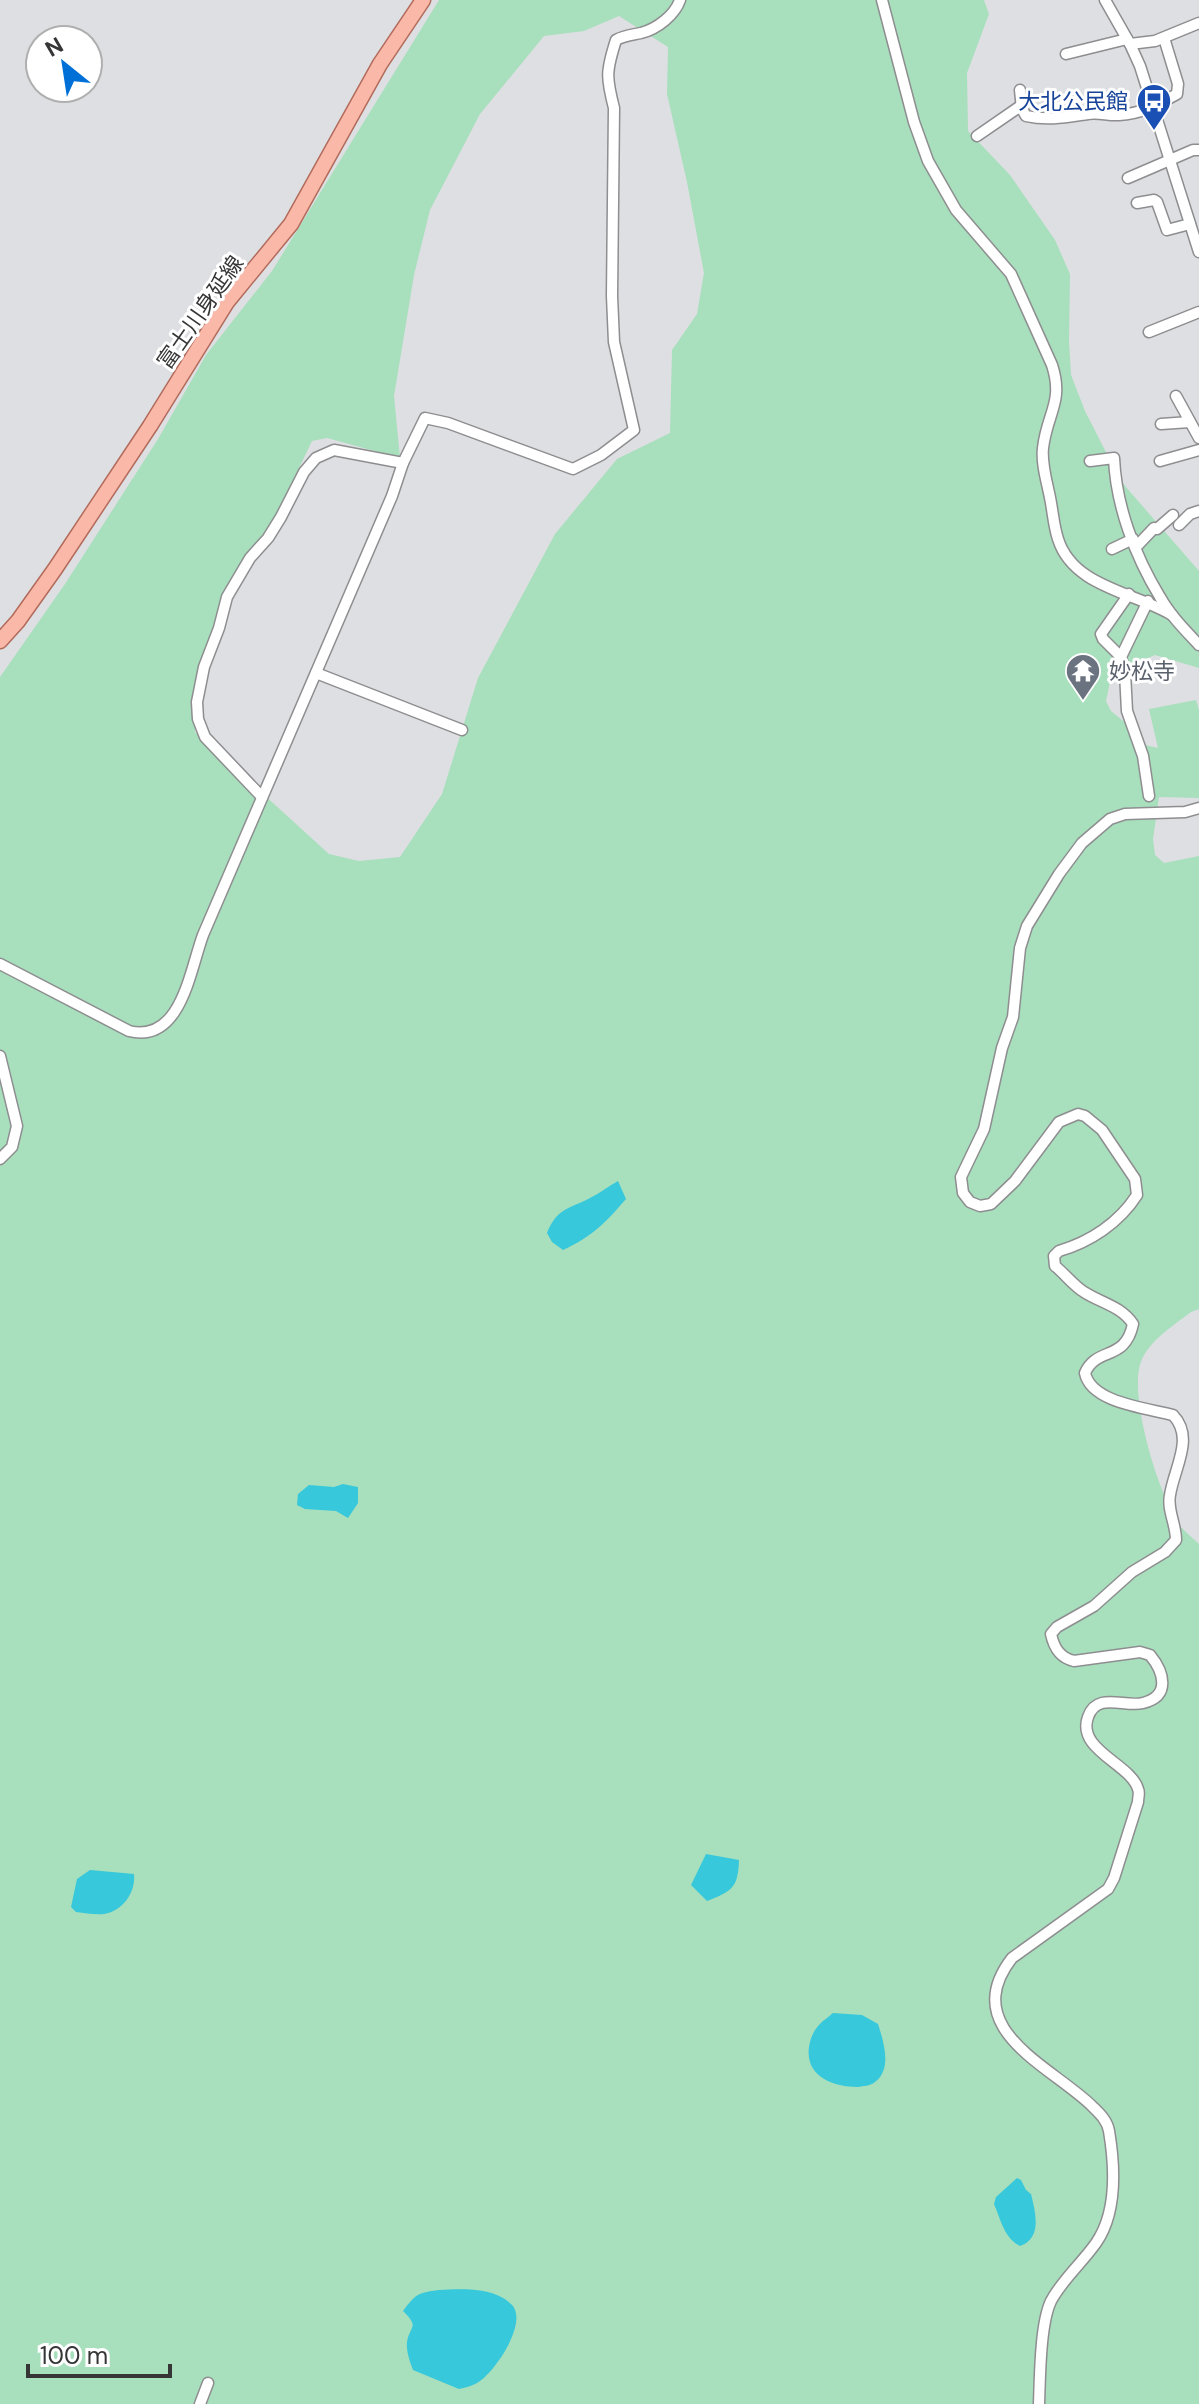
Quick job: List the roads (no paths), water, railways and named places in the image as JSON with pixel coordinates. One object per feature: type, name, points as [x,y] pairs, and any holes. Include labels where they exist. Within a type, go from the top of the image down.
[{"type":"main road","name":"富士川身延線","points":[[0,641],[63,557],[227,302],[291,224],[380,64],[423,0]]},
{"type":"street","points":[[0,964],[129,1031],[144,1035],[157,1030],[183,1000],[199,946],[392,496],[403,463],[425,418],[448,423],[573,469],[601,455],[634,430],[614,342],[614,108],[607,81],[607,66],[616,40],[659,25],[677,8],[680,0]]},
{"type":"street","points":[[882,0],[914,122],[928,161],[956,210],[1011,274],[1057,380],[1057,398],[1047,425],[1043,452],[1058,539],[1073,565],[1089,578],[1148,601],[1172,615]]},
{"type":"street","points":[[1105,0],[1129,41],[1199,252]]},
{"type":"street","points":[[1066,54],[1129,41],[1155,41],[1199,23]]},
{"type":"street","points":[[1020,90],[1026,116],[1066,119],[1091,113],[1121,115],[1152,108],[1177,94],[1178,84],[1164,38]]},
{"type":"street","points":[[977,136],[1022,105]]},
{"type":"street","points":[[1128,178],[1199,150]]},
{"type":"street","points":[[1137,203],[1157,202],[1167,230],[1190,224]]},
{"type":"street","points":[[1149,332],[1199,312]]},
{"type":"street","points":[[1176,396],[1199,438]]},
{"type":"street","points":[[1161,424],[1190,422]]},
{"type":"street","points":[[262,797],[205,737],[198,719],[197,702],[204,667],[227,597],[250,558],[268,538],[304,472],[316,458],[334,450],[403,463]]},
{"type":"street","points":[[1160,461],[1199,450]]},
{"type":"street","points":[[1090,461],[1114,458],[1123,514],[1135,543],[1160,598],[1199,645]]},
{"type":"street","points":[[1112,549],[1135,543],[1154,528],[1199,511]]},
{"type":"street","points":[[1129,594],[1101,634],[1121,657],[1127,711],[1143,756],[1149,796]]},
{"type":"street","points":[[1121,657],[1148,601]]},
{"type":"street","points":[[316,673],[462,730]]},
{"type":"street","points":[[1039,2404],[1044,2330],[1050,2302],[1097,2242],[1110,2214],[1113,2187],[1108,2129],[1103,2118],[1081,2095],[1035,2062],[1010,2036],[1001,2025],[994,1996],[1000,1974],[1012,1958],[1108,1889],[1114,1878],[1138,1802],[1138,1789],[1095,1745],[1088,1735],[1086,1724],[1095,1707],[1109,1701],[1142,1704],[1157,1697],[1163,1676],[1150,1655],[1140,1652],[1074,1661],[1065,1659],[1058,1653],[1051,1634],[1057,1627],[1094,1606],[1132,1572],[1165,1552],[1176,1540],[1176,1526],[1169,1509],[1183,1436],[1180,1423],[1173,1415],[1104,1397],[1090,1386],[1085,1373],[1088,1367],[1093,1361],[1126,1344],[1133,1324],[1118,1309],[1082,1291],[1055,1266],[1054,1256],[1059,1251],[1100,1233],[1127,1209],[1137,1195],[1135,1179],[1102,1130],[1078,1114],[1059,1122],[1015,1181],[991,1204],[980,1206],[970,1202],[963,1193],[961,1177],[984,1129],[1002,1048],[1013,1017],[1020,948],[1027,926],[1059,874],[1082,843],[1110,819],[1125,814],[1185,812],[1199,808]]},
{"type":"street","points":[[0,1056],[17,1126],[12,1147],[0,1159]]},
{"type":"street","points":[[200,2404],[208,2383]]},
{"type":"water","points":[[618,1181],[626,1199],[605,1222],[583,1240],[563,1250],[552,1242],[547,1233],[559,1214]]},
{"type":"water","points":[[343,1484],[358,1487],[358,1503],[348,1518],[336,1511],[305,1509],[297,1505],[298,1494],[309,1485],[334,1487]]},
{"type":"water","points":[[706,1854],[739,1860],[732,1887],[707,1901],[691,1885]]},
{"type":"water","points":[[90,1870],[134,1874],[133,1887],[127,1900],[111,1912],[76,1912],[71,1907],[77,1879]]},
{"type":"water","points":[[833,2013],[862,2015],[878,2024],[885,2062],[881,2076],[873,2083],[858,2087],[839,2085],[822,2078],[811,2065],[809,2047],[812,2035]]},
{"type":"water","points":[[1017,2178],[1031,2194],[1036,2217],[1032,2237],[1020,2246],[1007,2233],[994,2204],[996,2197]]},
{"type":"water","points":[[439,2290],[495,2294],[511,2304],[516,2312],[513,2334],[500,2359],[484,2378],[459,2389],[413,2370],[408,2356],[407,2342],[413,2324],[403,2311],[418,2295]]},
{"type":"place","name":"大北公民館","points":[[1154,132]]},
{"type":"place","name":"妙松寺","points":[[1083,702]]}]
